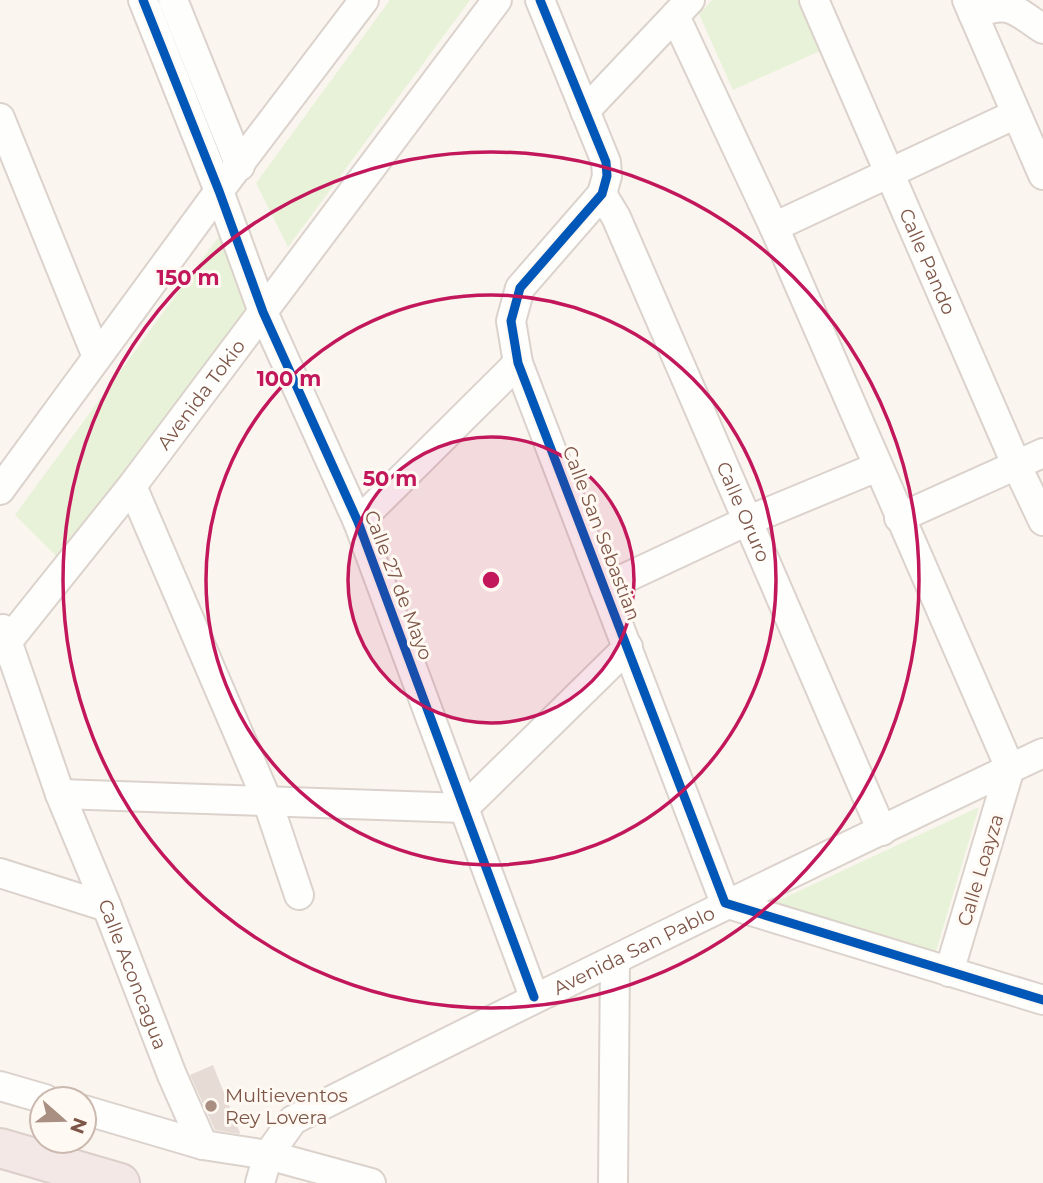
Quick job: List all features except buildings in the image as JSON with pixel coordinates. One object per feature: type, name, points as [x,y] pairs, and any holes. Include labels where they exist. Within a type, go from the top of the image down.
[{"type":"highway","points":[[0,1148],[120,1183]]},
{"type":"highway","points":[[0,1173],[35,1183]]},
{"type":"street","name":"Calle 27 de Mayo","points":[[143,0],[219,191],[263,312],[358,522],[534,997]]},
{"type":"street","points":[[173,0],[240,166]]},
{"type":"street","name":"Avenida Tokio","points":[[2,637],[132,486],[497,0]]},
{"type":"street","points":[[540,0],[606,162],[607,176],[602,194]]},
{"type":"street","name":"Calle Pando","points":[[814,0],[1043,521]]},
{"type":"street","points":[[0,490],[240,166],[356,4]]},
{"type":"street","points":[[1043,30],[1010,8],[970,7],[1027,122],[1043,175]]},
{"type":"street","points":[[585,111],[683,8],[877,467],[1010,768]]},
{"type":"street","points":[[0,118],[97,357]]},
{"type":"street","points":[[774,227],[891,173],[1027,122]]},
{"type":"street","name":"Calle San Sebastian","points":[[602,194],[520,288],[511,321],[518,363],[725,903]]},
{"type":"street","name":"Calle Oruro","points":[[602,194],[616,217],[882,831]]},
{"type":"street","points":[[358,522],[518,363]]},
{"type":"street","points":[[899,518],[1043,453]]},
{"type":"street","points":[[604,588],[747,521],[877,467]]},
{"type":"street","points":[[132,486],[267,800],[299,895]]},
{"type":"street","name":"Calle Aconcagua","points":[[2,637],[60,794],[172,1075],[203,1145]]},
{"type":"street","points":[[60,794],[464,808],[628,647]]},
{"type":"street","name":"Avenida San Pablo","points":[[260,1183],[268,1155],[293,1120],[725,903],[1043,753]]},
{"type":"street","name":"Calle Loayza","points":[[949,972],[1010,768]]},
{"type":"street","points":[[0,873],[107,907]]},
{"type":"street","points":[[725,903],[1043,1000]]},
{"type":"street","points":[[613,1183],[615,960]]},
{"type":"street","points":[[0,1086],[28,1094]]},
{"type":"street","points":[[98,1114],[203,1145],[268,1155],[371,1183]]},
{"type":"green space","points":[[390,0],[470,0],[288,247],[256,183]]},
{"type":"green space","points":[[712,0],[809,0],[829,47],[733,90],[699,14]]},
{"type":"green space","points":[[220,235],[247,308],[58,558],[15,515]]},
{"type":"green space","points":[[979,807],[934,958],[767,906]]},
{"type":"cycle path","points":[[143,0],[219,191],[263,312],[358,522],[534,997]]},
{"type":"cycle path","points":[[540,0],[606,162],[607,176],[602,194],[520,288],[511,321],[518,363],[725,903],[1043,1000]]},
{"type":"place","name":"Multieventos Rey Lovera","points":[[211,1106]]}]
